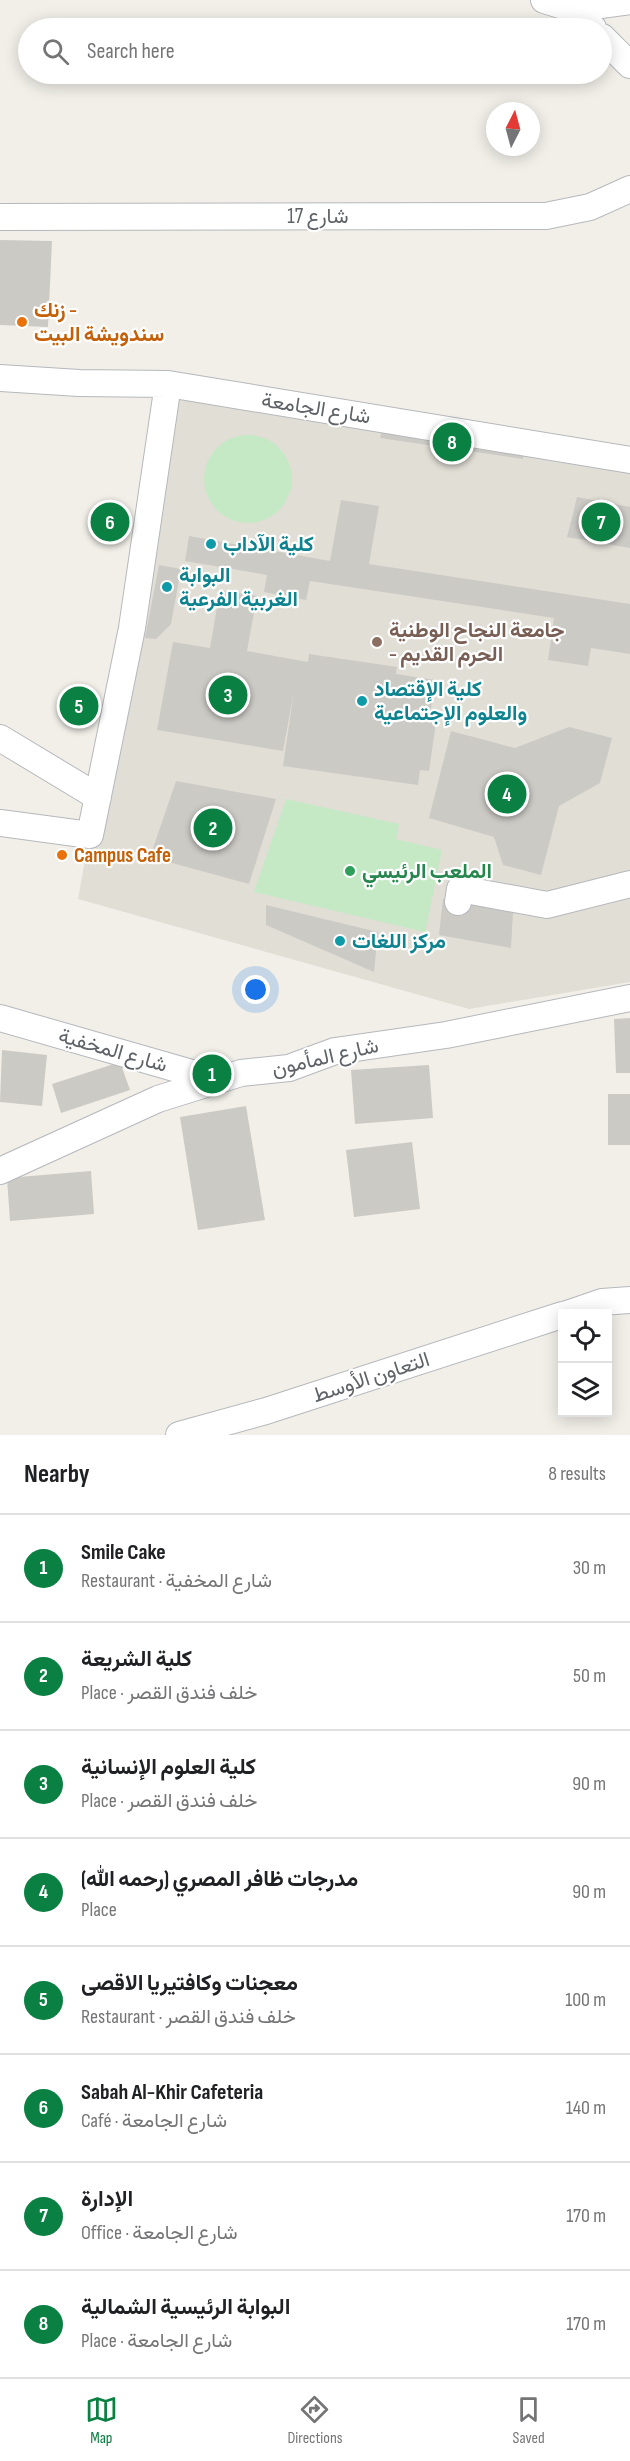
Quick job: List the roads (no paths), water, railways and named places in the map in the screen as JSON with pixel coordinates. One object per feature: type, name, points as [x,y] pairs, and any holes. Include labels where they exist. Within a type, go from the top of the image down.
[{"type":"street","points":[[544,0],[573,9],[630,1]]},
{"type":"street","points":[[573,9],[582,18]]},
{"type":"street","points":[[612,47],[630,65]]},
{"type":"street","name":"شارع 17","points":[[0,217],[546,216],[570,213],[590,207],[630,189]]},
{"type":"street","name":"شارع الجامعة","points":[[0,378],[79,383],[168,384],[630,460]]},
{"type":"street","points":[[0,823],[90,835],[132,628],[168,384]]},
{"type":"street","points":[[0,738],[98,797]]},
{"type":"street","points":[[458,902],[460,889],[548,905],[630,884]]},
{"type":"street","name":"شارع المأمون","points":[[0,1171],[173,1093],[241,1073],[289,1068],[335,1051],[446,1035],[630,998]]},
{"type":"street","name":"شارع المخفية","points":[[0,1018],[195,1074],[263,1072]]},
{"type":"street","name":"التعاون الأوسط","points":[[580,1309],[602,1302],[630,1300]]},
{"type":"street","name":"التعاون الأوسط","points":[[179,1435],[266,1411],[558,1316]]},
{"type":"place","name":"زنك - سندويشة البيت","points":[[22,322]]},
{"type":"place","name":"البوابة الرئيسية الشمالية","points":[[452,442]]},
{"type":"place","name":"Sabah Al-Khir Cafeteria","points":[[110,522]]},
{"type":"place","name":"الإدارة","points":[[601,522]]},
{"type":"place","name":"كلية الآداب","points":[[211,544]]},
{"type":"place","name":"البوابة الغربية الفرعية","points":[[167,587]]},
{"type":"place","name":"جامعة النجاح الوطنية - الحرم القديم","points":[[377,642]]},
{"type":"place","name":"كلية العلوم الإنسانية","points":[[228,695]]},
{"type":"place","name":"كلية الإقتصاد والعلوم الإجتماعية","points":[[362,701]]},
{"type":"place","name":"معجنات وكافتيريا الاقصى","points":[[79,706]]},
{"type":"place","name":"مدرجات ظافر المصري (رحمه الله)","points":[[507,794]]},
{"type":"place","name":"كلية الشريعة","points":[[213,828]]},
{"type":"place","name":"Campus Cafe","points":[[62,855]]},
{"type":"place","name":"الملعب الرئيسي","points":[[350,871]]},
{"type":"place","name":"مركز اللغات","points":[[340,941]]},
{"type":"place","name":"Smile Cake","points":[[212,1074]]}]
